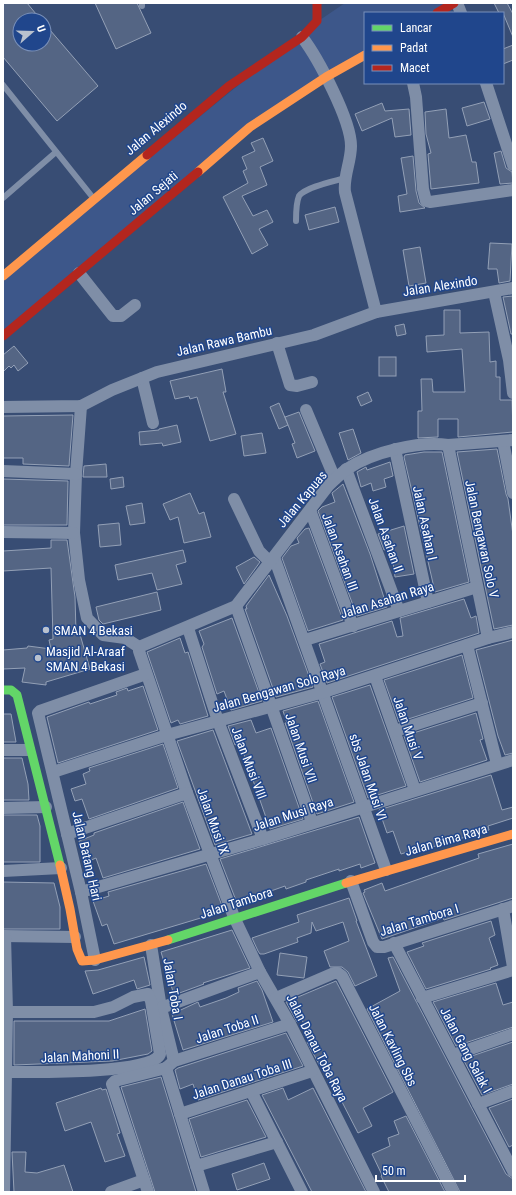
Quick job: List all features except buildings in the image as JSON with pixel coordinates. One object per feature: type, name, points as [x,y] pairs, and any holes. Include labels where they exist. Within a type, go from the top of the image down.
[{"type":"street","name":"Jalan Alexindo","points":[[3,276],[229,86],[302,37],[317,21],[317,3]]},
{"type":"street","points":[[439,12],[456,3],[460,12]]},
{"type":"street","points":[[302,37],[312,50],[324,73],[345,120],[351,139],[349,163],[345,178],[345,192],[376,312]]},
{"type":"street","name":"Jalan Sejati","points":[[3,336],[250,127],[324,73],[364,55]]},
{"type":"street","points":[[413,84],[416,97],[423,189],[426,201],[430,202],[513,190]]},
{"type":"street","points":[[486,84],[513,165]]},
{"type":"street","points":[[79,273],[113,316],[121,316],[135,305]]},
{"type":"street","name":"Jalan Alexindo","points":[[376,312],[513,288]]},
{"type":"street","points":[[494,292],[511,360],[513,393]]},
{"type":"street","name":"Jalan Rawa Bambu","points":[[81,406],[112,390],[173,367],[322,333],[376,312]]},
{"type":"street","points":[[277,343],[290,385],[297,386],[312,382]]},
{"type":"street","points":[[142,378],[153,423]]},
{"type":"street","points":[[3,407],[81,406],[76,474],[74,534],[79,580],[87,618],[103,634],[125,638],[139,647],[188,628],[236,606]]},
{"type":"street","points":[[306,410],[336,479]]},
{"type":"street","points":[[508,440],[513,493]]},
{"type":"street","name":"Jalan Kapuas","points":[[236,606],[328,486],[346,469],[395,449],[438,444],[448,445],[508,440]]},
{"type":"street","name":"Jalan Bengawan Solo V","points":[[448,445],[488,638]]},
{"type":"street","name":"Jalan Asahan I","points":[[395,449],[428,602]]},
{"type":"street","name":"Jalan Asahan II","points":[[346,469],[398,611]]},
{"type":"street","points":[[3,471],[76,474]]},
{"type":"street","points":[[234,499],[259,551],[272,559]]},
{"type":"street","name":"Jalan Asahan III","points":[[310,510],[353,626]]},
{"type":"street","points":[[3,532],[74,534]]},
{"type":"street","name":"sbs Jalan Musi VI","points":[[272,559],[305,640],[386,870]]},
{"type":"street","name":"Jalan Asahan Raya","points":[[305,640],[478,587]]},
{"type":"street","name":"Jalan Musi VII","points":[[236,606],[312,822]]},
{"type":"street","name":"Jalan Musi VIII","points":[[188,628],[218,721],[263,838]]},
{"type":"street","name":"Jalan Bengawan Solo Raya","points":[[53,772],[167,735],[324,692],[488,638],[513,632]]},
{"type":"street","points":[[467,645],[497,764]]},
{"type":"street","name":"Jalan Musi IX","points":[[139,647],[139,652],[146,674],[187,794],[234,917]]},
{"type":"street","points":[[38,758],[38,717],[40,711],[146,674]]},
{"type":"street","name":"Jalan Musi V","points":[[375,676],[415,790]]},
{"type":"street","points":[[3,690],[12,690],[17,695],[38,758],[46,807],[70,904],[75,937],[81,961],[95,960]]},
{"type":"street","points":[[395,731],[482,703]]},
{"type":"street","points":[[3,750],[38,758]]},
{"type":"street","name":"Jalan Batang Hari","points":[[38,758],[53,772],[95,960]]},
{"type":"street","name":"Jalan Musi Raya","points":[[81,892],[263,838],[513,760]]},
{"type":"street","points":[[67,834],[187,794]]},
{"type":"street","points":[[3,808],[46,807]]},
{"type":"street","name":"Jalan Bima Raya","points":[[386,870],[513,834]]},
{"type":"street","points":[[3,871],[61,868]]},
{"type":"street","name":"Jalan Tambora","points":[[95,960],[151,945],[234,917],[386,870]]},
{"type":"street","name":"Jalan Tambora I","points":[[351,881],[373,942],[377,947],[384,947],[508,907]]},
{"type":"street","points":[[508,907],[513,967]]},
{"type":"street","name":"Jalan Danau Toba Raya","points":[[234,917],[260,972],[290,1024],[312,1071],[374,1192]]},
{"type":"street","points":[[4,1192],[4,1072],[7,1012],[4,936],[75,937]]},
{"type":"street","name":"Jalan Gang Salak I","points":[[394,943],[478,1104],[508,1150],[513,1171]]},
{"type":"street","name":"Jalan Toba I","points":[[151,945],[170,1065],[180,1114],[204,1192]]},
{"type":"street","points":[[422,998],[513,970]]},
{"type":"street","points":[[161,1008],[260,972]]},
{"type":"street","name":"Jalan Kavling Sbs","points":[[276,998],[334,973],[338,973],[342,976],[453,1192]]},
{"type":"street","name":"Jalan Mahoni II","points":[[4,1072],[113,1070],[156,1060],[160,1054],[151,1001],[148,994],[133,997],[113,1007],[94,1012],[7,1012]]},
{"type":"street","name":"Jalan Toba II","points":[[144,1180],[112,1084],[115,1081],[170,1065],[290,1024]]},
{"type":"street","points":[[453,1055],[513,1034]]},
{"type":"street","name":"Jalan Danau Toba III","points":[[180,1114],[312,1071]]},
{"type":"street","points":[[251,1091],[302,1192]]},
{"type":"street","points":[[478,1104],[513,1091]]},
{"type":"street","points":[[196,1166],[277,1142]]},
{"type":"street","points":[[111,1192],[144,1180],[148,1192]]},
{"type":"lane","points":[[3,85],[94,199]]},
{"type":"lane","points":[[3,198],[56,152]]},
{"type":"lane","points":[[296,221],[298,199],[301,194],[307,190],[345,178]]},
{"type":"water","points":[[345,3],[454,3],[439,12],[364,12],[364,56],[253,125],[3,336],[3,276],[314,24]]},
{"type":"traffic: fast","points":[[3,690],[11,690],[17,695],[60,865]]},
{"type":"traffic: fast","points":[[168,940],[346,883]]},
{"type":"traffic: slow","points":[[198,172],[250,127],[326,77],[364,56]]},
{"type":"traffic: slow","points":[[3,276],[147,155]]},
{"type":"traffic: slow","points":[[346,883],[513,834]]},
{"type":"traffic: slow","points":[[60,865],[77,949],[82,961],[95,960],[168,940]]},
{"type":"traffic: jam","points":[[147,155],[229,86],[302,37],[317,21],[317,3]]},
{"type":"traffic: jam","points":[[439,12],[454,3]]},
{"type":"traffic: jam","points":[[3,336],[198,172]]},
{"type":"place","name":"SMAN 4 Bekasi","points":[[46,630]]},
{"type":"place","name":"Masjid Al-Araaf SMAN 4 Bekasi","points":[[38,658]]}]
